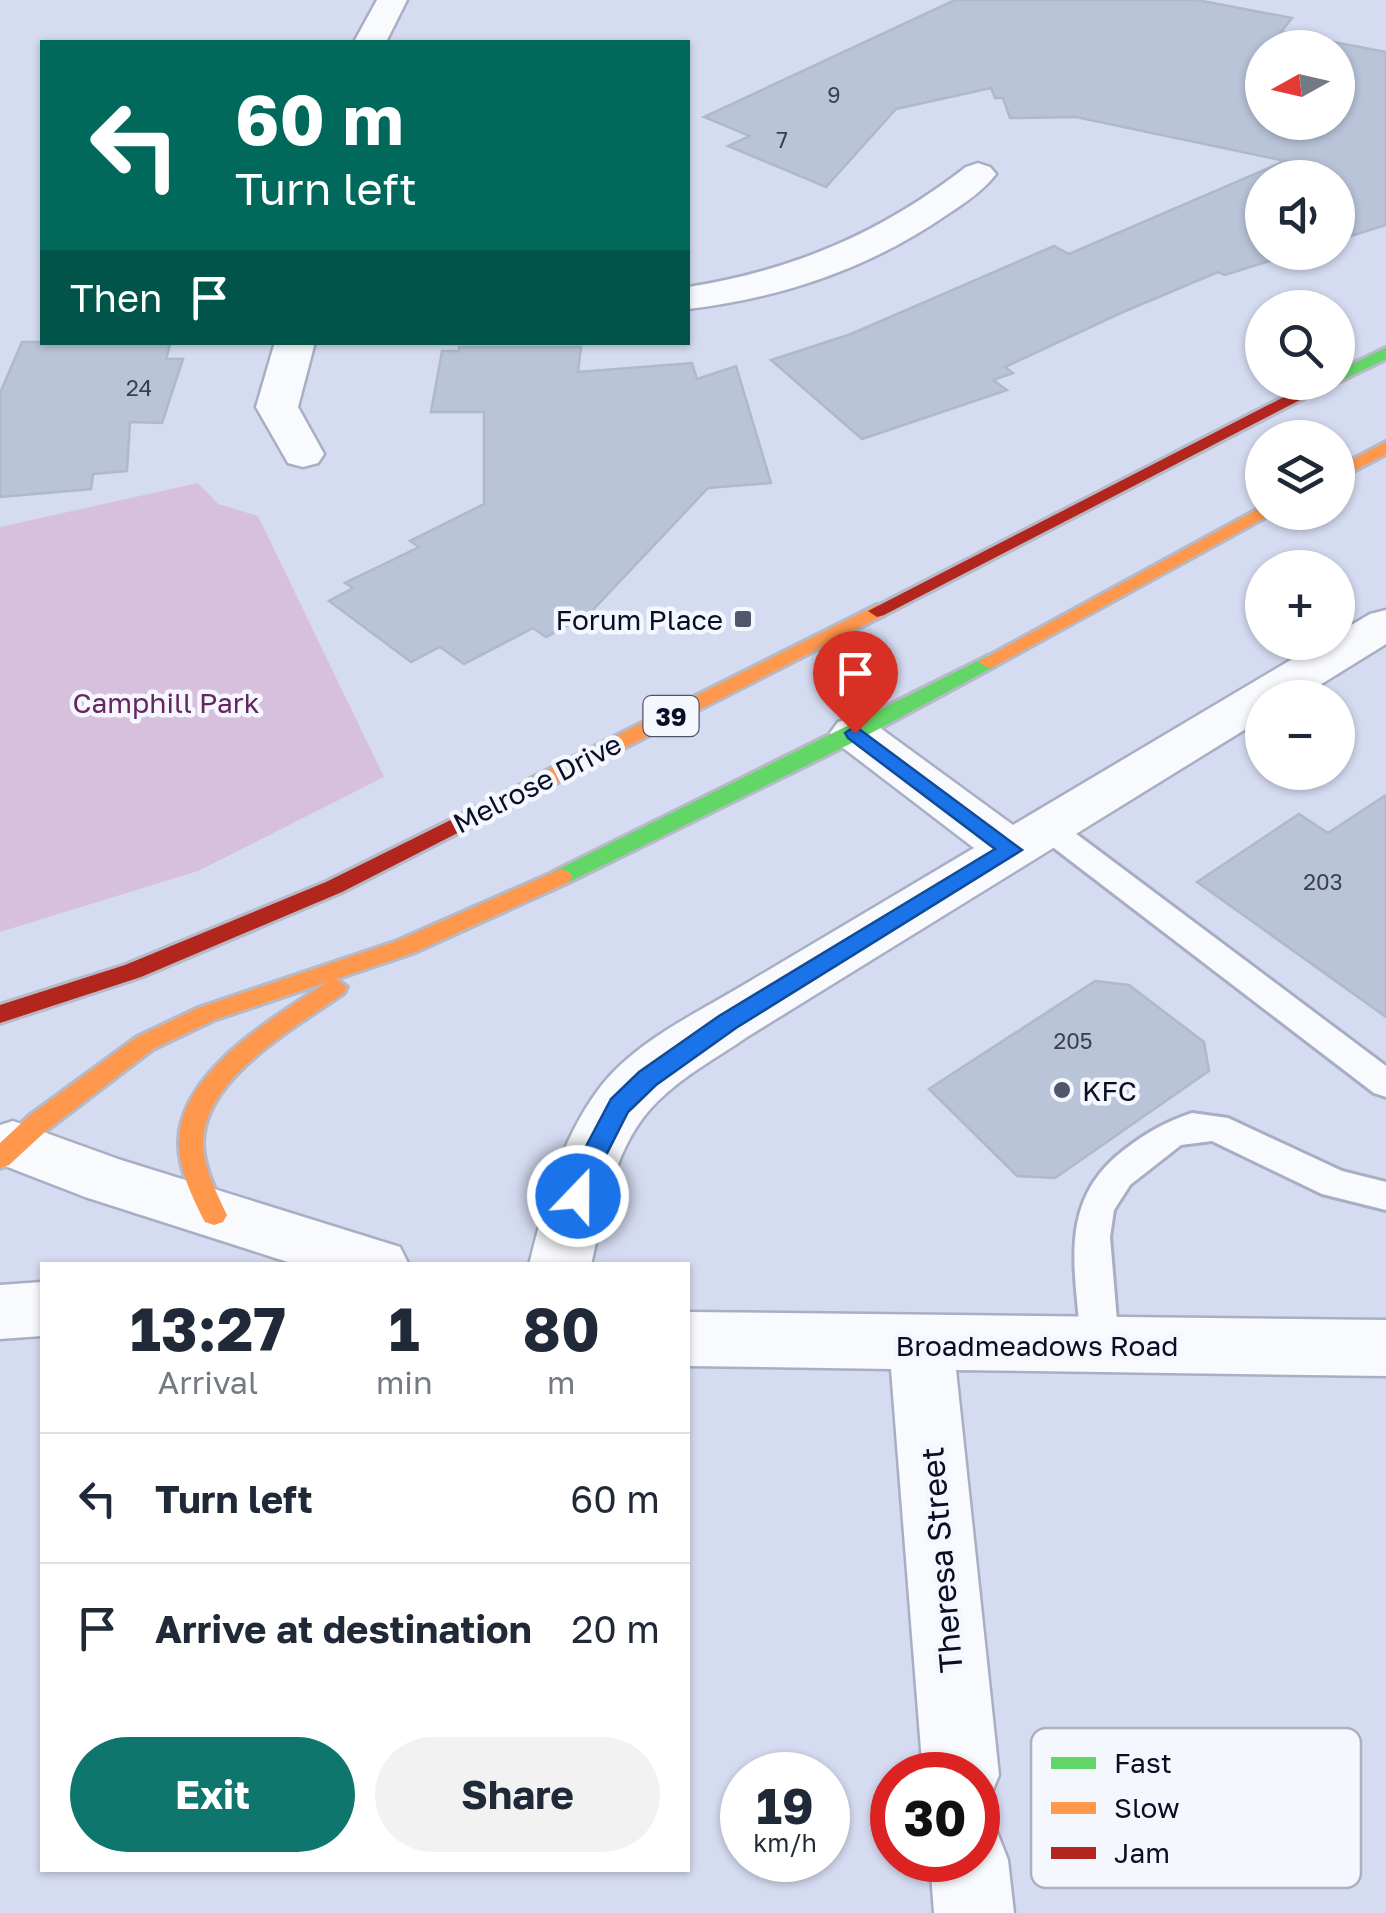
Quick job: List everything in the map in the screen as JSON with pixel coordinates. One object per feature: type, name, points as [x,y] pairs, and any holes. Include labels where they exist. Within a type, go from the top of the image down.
[{"type":"main road","points":[[1355,368],[1386,352]]},
{"type":"main road","name":"Melrose Drive","points":[[0,1014],[132,971],[334,887],[1292,400]]},
{"type":"main road","points":[[1355,465],[1386,448]]},
{"type":"main road","points":[[4,1147],[145,1042],[206,1014],[375,958],[569,873],[855,733],[1245,523]]},
{"type":"main road","points":[[214,1215],[193,1166],[192,1130],[200,1098],[219,1074],[375,958]]},
{"type":"street","points":[[371,40],[392,0]]},
{"type":"street","points":[[690,298],[743,292],[843,261],[936,211],[978,174]]},
{"type":"street","points":[[294,345],[277,407],[303,454]]},
{"type":"street","points":[[1293,680],[1386,624]]},
{"type":"street","points":[[561,1262],[585,1171],[620,1105],[647,1079],[727,1022],[1245,709]]},
{"type":"street","points":[[855,733],[1029,839]]},
{"type":"street","points":[[4,1147],[368,1262]]},
{"type":"street","points":[[0,1312],[40,1309]]},
{"type":"street","name":"Broadmeadows Road","points":[[690,1339],[1386,1348]]},
{"type":"street","name":"Theresa Street","points":[[920,1344],[959,1752]]},
{"type":"street","points":[[971,1882],[974,1913]]},
{"type":"lane","points":[[1029,839],[1386,1084]]},
{"type":"lane","points":[[1100,1345],[1092,1238],[1096,1208],[1117,1176],[1169,1136],[1192,1127],[1216,1128],[1335,1184],[1386,1196]]},
{"type":"green space","name":"Camphill Park","points":[[198,483],[218,504],[258,516],[384,777],[198,871],[0,932],[0,527]]},
{"type":"building","points":[[955,0],[1197,0],[1292,18],[1283,30],[1245,30],[1245,140],[1355,140],[1355,46],[1386,52],[1386,225],[1355,235],[1355,160],[1280,160],[1076,117],[1010,118],[1003,98],[995,98],[991,88],[896,109],[826,187],[728,146],[750,136],[704,117]]},
{"type":"building","points":[[1245,178],[1245,269],[1225,275],[1218,272],[1005,367],[1013,373],[993,380],[1007,390],[862,439],[771,360],[851,334],[1054,246],[1069,254]]},
{"type":"building","points":[[22,342],[170,345],[166,359],[183,359],[162,423],[130,422],[127,471],[93,474],[91,489],[0,497],[0,393]]},
{"type":"building","points":[[459,347],[581,347],[578,372],[692,363],[697,379],[736,366],[771,483],[708,488],[589,614],[546,637],[533,628],[464,664],[440,647],[411,662],[329,601],[353,588],[345,583],[419,547],[410,541],[484,504],[484,412],[431,412],[442,351],[459,351]]},
{"type":"building","points":[[1386,795],[1386,1017],[1197,882],[1299,814],[1328,833]]},
{"type":"building","name":"KFC","points":[[1095,981],[1129,985],[1204,1042],[1209,1071],[1055,1178],[1017,1176],[929,1089]]},
{"type":"traffic: fast","points":[[1355,368],[1386,353]]},
{"type":"traffic: fast","points":[[561,877],[855,733],[988,662]]},
{"type":"traffic: slow","points":[[1355,464],[1386,447]]},
{"type":"traffic: slow","points":[[988,662],[1245,523]]},
{"type":"traffic: slow","points":[[537,784],[877,611]]},
{"type":"traffic: slow","points":[[0,1158],[38,1123],[145,1043],[206,1014],[405,947],[561,877]]},
{"type":"traffic: slow","points":[[214,1215],[196,1170],[191,1141],[195,1117],[206,1095],[246,1053],[336,987]]},
{"type":"traffic: jam","points":[[877,611],[1292,400]]},
{"type":"traffic: jam","points":[[0,1014],[133,971],[334,887],[537,784]]},
{"type":"place","name":"Forum Place","points":[[743,619]]},
{"type":"place","name":"KFC","points":[[1062,1090]]},
{"type":"route","points":[[578,1196],[585,1171],[620,1105],[647,1079],[727,1022],[1011,850],[855,733]]}]
